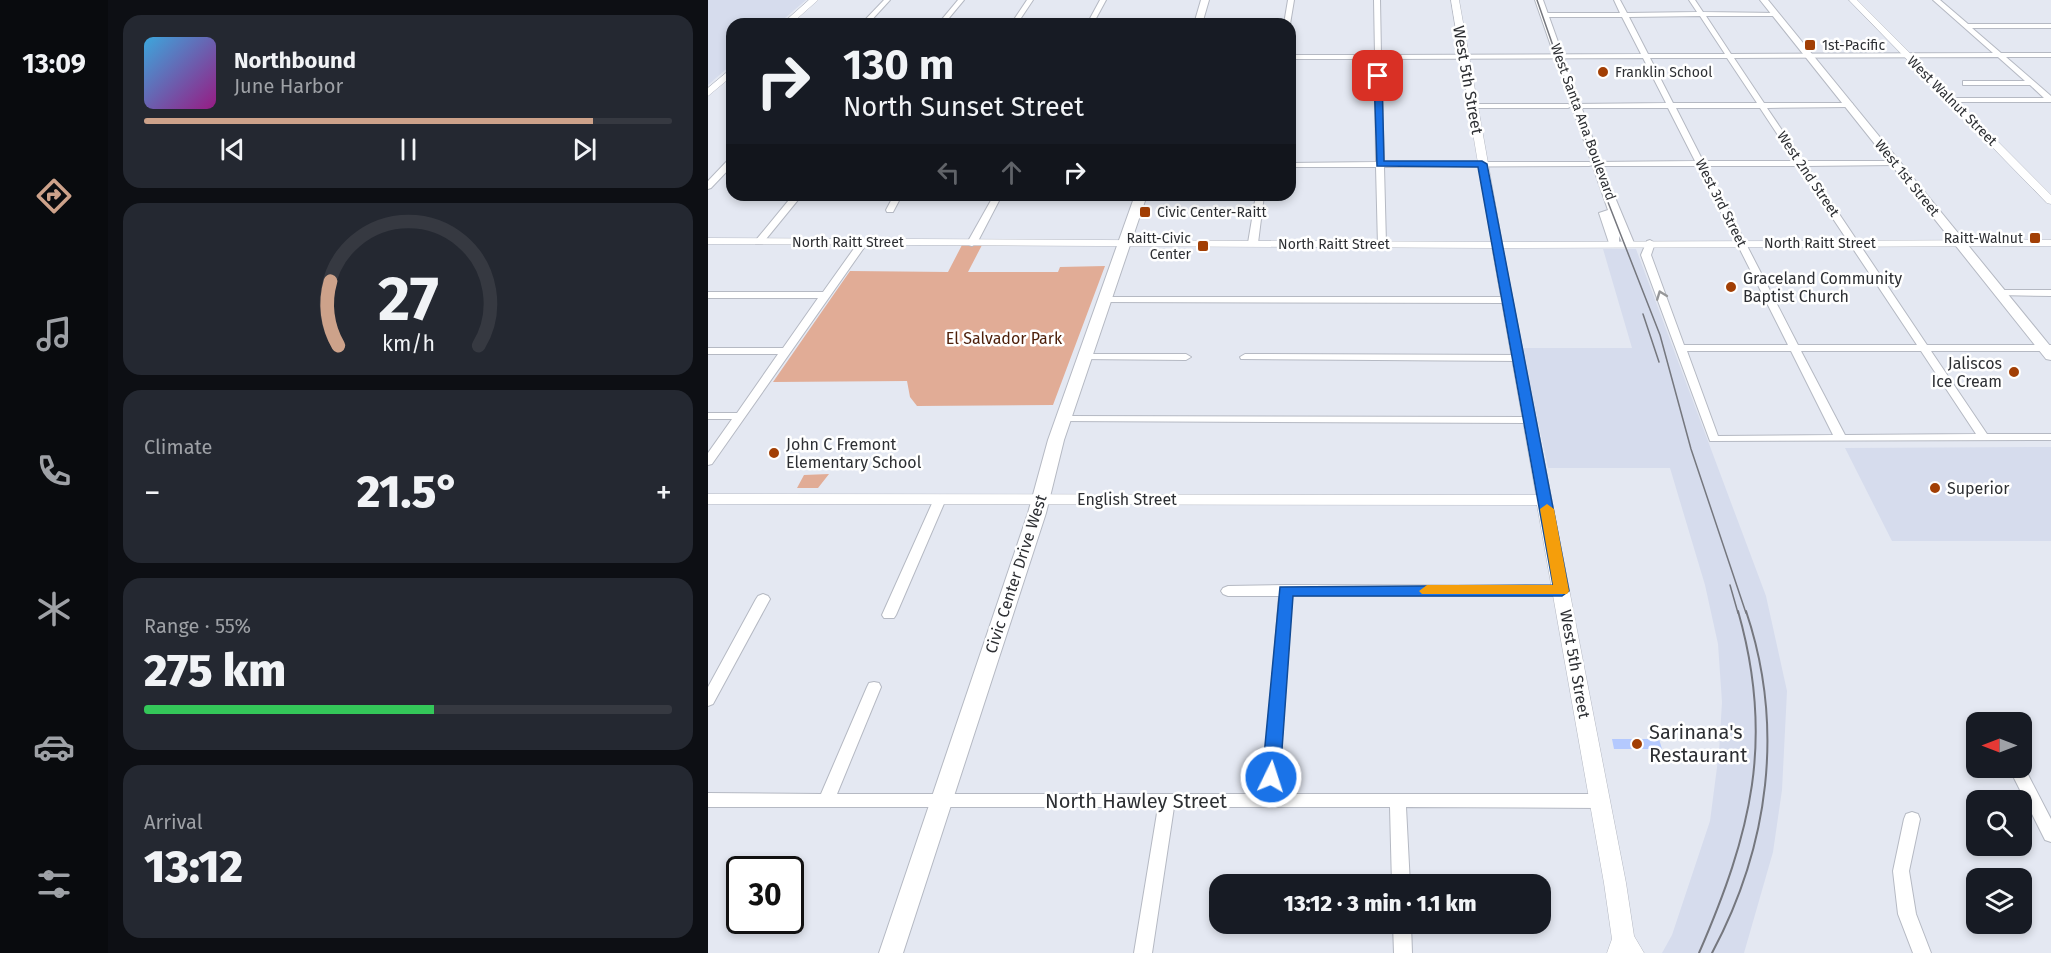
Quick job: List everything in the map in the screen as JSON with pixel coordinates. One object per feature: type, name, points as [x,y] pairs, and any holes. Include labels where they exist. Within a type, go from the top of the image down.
[{"type":"main road","points":[[1200,18],[1205,0]]},
{"type":"main road","name":"West Santa Ana Boulevard","points":[[1531,0],[1555,57],[1572,106],[1615,243]]},
{"type":"main road","name":"West Santa Ana Boulevard","points":[[1539,0],[1555,57]]},
{"type":"main road","name":"West 1st Street","points":[[1764,0],[2049,351]]},
{"type":"main road","name":"West Santa Ana Boulevard","points":[[1592,164],[1628,243]]},
{"type":"main road","name":"Civic Center Drive West","points":[[891,953],[1041,499],[1063,419],[1139,201]]},
{"type":"street","points":[[793,18],[814,0]]},
{"type":"street","points":[[870,18],[886,0]]},
{"type":"street","points":[[946,18],[961,0]]},
{"type":"street","points":[[1018,18],[1030,0]]},
{"type":"street","points":[[1093,18],[1103,0]]},
{"type":"street","points":[[1288,18],[1291,0]]},
{"type":"street","points":[[1377,0],[1381,244]]},
{"type":"street","name":"West 5th Street","points":[[1455,0],[1482,164],[1562,591],[1625,948]]},
{"type":"street","name":"West 3rd Street","points":[[1617,0],[1841,439]]},
{"type":"street","name":"West 2nd Street","points":[[1692,0],[1984,438]]},
{"type":"street","name":"West Walnut Street","points":[[1853,0],[2051,201]]},
{"type":"street","points":[[1936,0],[2051,100]]},
{"type":"street","points":[[1544,15],[1775,14]]},
{"type":"street","points":[[1966,26],[2051,26]]},
{"type":"street","points":[[1296,57],[2051,56]]},
{"type":"street","points":[[708,93],[726,76]]},
{"type":"street","points":[[1966,83],[2032,83]]},
{"type":"street","points":[[1950,100],[2051,100]]},
{"type":"street","points":[[1473,106],[1849,105]]},
{"type":"street","points":[[1296,165],[1895,163]]},
{"type":"street","points":[[708,186],[726,167]]},
{"type":"street","points":[[759,242],[793,201]]},
{"type":"street","points":[[890,210],[895,201]]},
{"type":"street","points":[[972,243],[995,201]]},
{"type":"street","points":[[1253,243],[1259,201]]},
{"type":"street","name":"North Raitt Street","points":[[708,242],[1498,245],[2051,243]]},
{"type":"street","points":[[708,461],[863,242]]},
{"type":"street","points":[[1650,243],[1646,255],[1714,439],[2051,438]]},
{"type":"street","points":[[2000,293],[2051,293]]},
{"type":"street","points":[[708,295],[825,295]]},
{"type":"street","points":[[1105,300],[1508,300]]},
{"type":"street","points":[[1680,348],[1924,348],[2049,351]]},
{"type":"street","points":[[708,351],[785,351]]},
{"type":"street","points":[[1085,357],[1186,357]]},
{"type":"street","points":[[1245,357],[1518,358]]},
{"type":"street","points":[[708,416],[740,416]]},
{"type":"street","points":[[1063,419],[1530,420]]},
{"type":"street","name":"English Street","points":[[708,499],[1545,500]]},
{"type":"street","points":[[889,615],[940,499]]},
{"type":"street","points":[[1270,801],[1286,590]]},
{"type":"street","points":[[1228,591],[1562,591]]},
{"type":"street","points":[[708,700],[763,599]]},
{"type":"street","points":[[826,800],[874,687]]},
{"type":"street","points":[[2022,778],[2051,835]]},
{"type":"street","name":"North Hawley Street","points":[[709,803],[826,800],[1600,801]]},
{"type":"street","points":[[1143,953],[1167,801]]},
{"type":"street","points":[[1398,801],[1401,874]]},
{"type":"street","points":[[1912,819],[1901,871],[1907,914],[1922,953]]},
{"type":"street","points":[[1402,934],[1403,953]]},
{"type":"shaded area","points":[[708,0],[806,0],[785,18],[726,18],[726,69],[708,85]]},
{"type":"shaded area","points":[[1603,249],[1636,249],[1766,596],[1787,691],[1782,790],[1773,852],[1744,953],[1662,953],[1672,935],[1710,821],[1719,752],[1722,702],[1718,644],[1705,585],[1670,468],[1548,468],[1522,348],[1632,348]]},
{"type":"shaded area","points":[[2051,447],[2051,541],[1892,541],[1845,448]]},
{"type":"green space","name":"El Salvador Park","points":[[962,245],[982,245],[968,272],[1058,272],[1060,267],[1105,266],[1053,405],[917,406],[910,397],[907,381],[773,382],[850,271],[948,272]]},
{"type":"green space","points":[[829,474],[818,488],[797,488],[804,475]]},
{"type":"building","name":"Sarinana's Restaurant","points":[[1612,739],[1659,739],[1662,749],[1614,749]]},
{"type":"tram line","points":[[1537,0],[1604,192],[1660,335],[1691,449],[1746,613]]},
{"type":"tram line","points":[[1643,314],[1659,362]]},
{"type":"tram line","points":[[1730,585],[1738,613]]},
{"type":"tram line","points":[[1699,953],[1732,867],[1744,826],[1752,785],[1756,744],[1755,702],[1749,658],[1738,611]]},
{"type":"tram line","points":[[1712,953],[1747,871],[1758,828],[1765,785],[1767,742],[1765,698],[1758,655],[1746,611]]},
{"type":"slow traffic","points":[[1427,591],[1562,591],[1547,509]]},
{"type":"place","name":"1st-Pacific","points":[[1810,45]]},
{"type":"place","name":"Franklin School","points":[[1603,72]]},
{"type":"place","name":"Civic Center-Raitt","points":[[1145,212]]},
{"type":"place","name":"Raitt-Walnut","points":[[2035,238]]},
{"type":"place","name":"Raitt-Civic Center","points":[[1203,246]]},
{"type":"place","name":"Graceland Community Baptist Church","points":[[1731,287]]},
{"type":"place","name":"Jaliscos Ice Cream","points":[[2014,372]]},
{"type":"place","name":"John C Fremont Elementary School","points":[[774,453]]},
{"type":"place","name":"Superior","points":[[1935,488]]},
{"type":"place","name":"Sarinana's Restaurant","points":[[1637,744]]},
{"type":"route","points":[[1271,777],[1286,590],[1562,591],[1482,164],[1380,164],[1378,76]]}]
